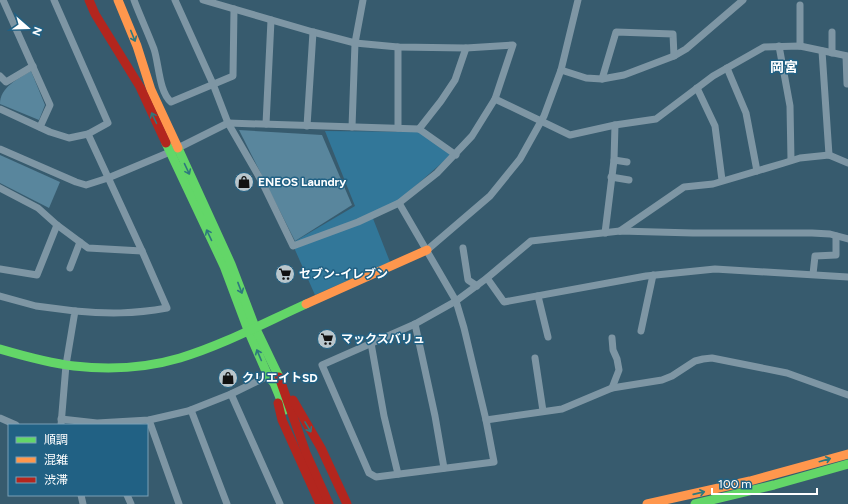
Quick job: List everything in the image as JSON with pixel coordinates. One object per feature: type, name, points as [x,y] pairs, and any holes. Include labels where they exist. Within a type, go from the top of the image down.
[{"type":"street","points":[[3,0],[50,105],[40,127]]},
{"type":"street","points":[[0,109],[69,138],[88,134],[108,124],[54,0]]},
{"type":"street","points":[[88,0],[140,87],[174,150]]},
{"type":"street","points":[[118,0],[137,46],[151,90],[174,150],[274,380],[282,420],[320,504]]},
{"type":"street","points":[[134,0],[154,51],[162,86],[168,100],[171,102],[233,76],[234,9]]},
{"type":"street","points":[[175,0],[213,84],[228,123],[262,182],[293,246],[358,222],[399,203],[437,173],[456,155],[472,136],[495,99],[513,46],[466,48],[398,47],[355,43],[203,0]]},
{"type":"street","points":[[352,127],[355,43],[363,0]]},
{"type":"street","points":[[0,349],[66,365],[83,367],[118,368],[151,364],[180,358],[252,329],[427,250],[490,196],[520,159],[541,121],[560,70],[578,0]]},
{"type":"street","points":[[560,70],[586,78],[602,79],[624,75],[674,56],[686,49],[743,0]]},
{"type":"street","points":[[800,5],[800,46]]},
{"type":"street","points":[[266,124],[271,20]]},
{"type":"street","points":[[307,126],[313,32]]},
{"type":"street","points":[[602,79],[616,32],[673,34],[674,56]]},
{"type":"street","points":[[832,32],[832,53]]},
{"type":"street","points":[[779,46],[790,106],[791,160]]},
{"type":"street","points":[[495,99],[570,135],[615,125],[656,120],[713,76],[764,47],[779,46],[800,46],[847,56],[847,84]]},
{"type":"street","points":[[398,47],[398,128]]},
{"type":"street","points":[[419,129],[455,80],[466,48]]},
{"type":"street","points":[[822,51],[829,155]]},
{"type":"street","points":[[0,76],[6,82],[32,66]]},
{"type":"street","points":[[727,68],[746,113],[757,171]]},
{"type":"street","points":[[697,88],[715,126],[722,180]]},
{"type":"street","points":[[0,149],[86,185],[108,178],[174,150],[228,123],[419,129],[456,155]]},
{"type":"street","points":[[605,233],[614,160],[615,125]]},
{"type":"street","points":[[0,296],[36,306],[75,312],[123,314],[166,308],[142,251],[88,134]]},
{"type":"street","points":[[620,231],[684,187],[713,184],[722,180],[784,164],[791,160],[800,158],[829,155],[848,163]]},
{"type":"street","points":[[614,160],[627,162]]},
{"type":"street","points":[[611,177],[629,180]]},
{"type":"street","points":[[0,188],[38,208],[56,225],[88,248],[142,251]]},
{"type":"street","points":[[399,203],[456,301],[486,420],[494,462],[376,477],[368,473],[322,365],[415,324],[456,301],[487,278],[532,240],[620,231],[693,233],[812,232],[848,239]]},
{"type":"street","points":[[0,269],[37,275],[56,225]]},
{"type":"street","points":[[813,274],[815,256],[836,255],[836,236]]},
{"type":"street","points":[[70,268],[80,242]]},
{"type":"street","points":[[463,248],[468,280],[477,286]]},
{"type":"street","points":[[487,278],[504,302],[653,275],[715,269],[848,277]]},
{"type":"street","points":[[641,331],[653,275]]},
{"type":"street","points":[[538,296],[548,337]]},
{"type":"street","points":[[75,312],[66,365],[61,422],[100,424],[149,420],[191,410],[231,394],[274,380]]},
{"type":"street","points":[[415,324],[435,416],[444,468]]},
{"type":"street","points":[[252,329],[274,380],[289,422],[306,453],[329,504]]},
{"type":"street","points":[[612,338],[613,350],[619,370],[612,388]]},
{"type":"street","points":[[372,343],[384,416],[398,474]]},
{"type":"street","points":[[535,358],[543,411]]},
{"type":"street","points":[[486,420],[562,409],[612,388],[662,380],[672,376],[695,361],[712,358],[787,373],[848,395]]},
{"type":"street","points":[[274,380],[324,447],[347,504]]},
{"type":"street","points":[[231,394],[280,504]]},
{"type":"street","points":[[191,410],[227,504]]},
{"type":"street","points":[[0,418],[14,424]]},
{"type":"street","points":[[149,420],[179,504]]},
{"type":"street","points":[[647,504],[750,481],[848,454]]},
{"type":"street","points":[[695,504],[774,485],[848,464]]},
{"type":"shaded area","points":[[31,71],[45,105],[39,120],[0,104],[6,88],[15,80]]},
{"type":"shaded area","points":[[239,130],[322,135],[352,205],[295,241]]},
{"type":"shaded area","points":[[325,131],[420,132],[452,154],[397,202],[372,216],[390,262],[315,295],[292,243],[355,206]]},
{"type":"shaded area","points":[[0,155],[60,182],[49,208],[0,183]]},
{"type":"traffic: fast","points":[[166,143],[224,266],[248,330],[268,376],[274,383],[285,410]]},
{"type":"traffic: fast","points":[[178,148],[231,264],[255,327],[279,377]]},
{"type":"traffic: fast","points":[[0,349],[27,357],[65,365],[101,368],[141,366],[180,358],[212,347],[306,304]]},
{"type":"traffic: fast","points":[[695,504],[774,485],[848,464]]},
{"type":"traffic: slow","points":[[118,0],[137,46],[151,90],[178,148]]},
{"type":"traffic: slow","points":[[306,304],[427,250]]},
{"type":"traffic: slow","points":[[647,504],[750,481],[848,454]]},
{"type":"traffic: jam","points":[[89,0],[95,14],[140,87],[166,143]]},
{"type":"traffic: jam","points":[[279,377],[306,453],[329,504]]},
{"type":"traffic: jam","points":[[293,400],[321,448],[347,504]]},
{"type":"traffic: jam","points":[[278,403],[282,420],[320,504]]},
{"type":"place","name":"ENEOS Laundry","points":[[244,182]]},
{"type":"place","name":"セブン-イレブン","points":[[285,274]]},
{"type":"place","name":"マックスバリュ","points":[[327,339]]},
{"type":"place","name":"クリエイトSD","points":[[228,378]]},
{"type":"district","name":"岡宮","points":[[784,67]]}]
